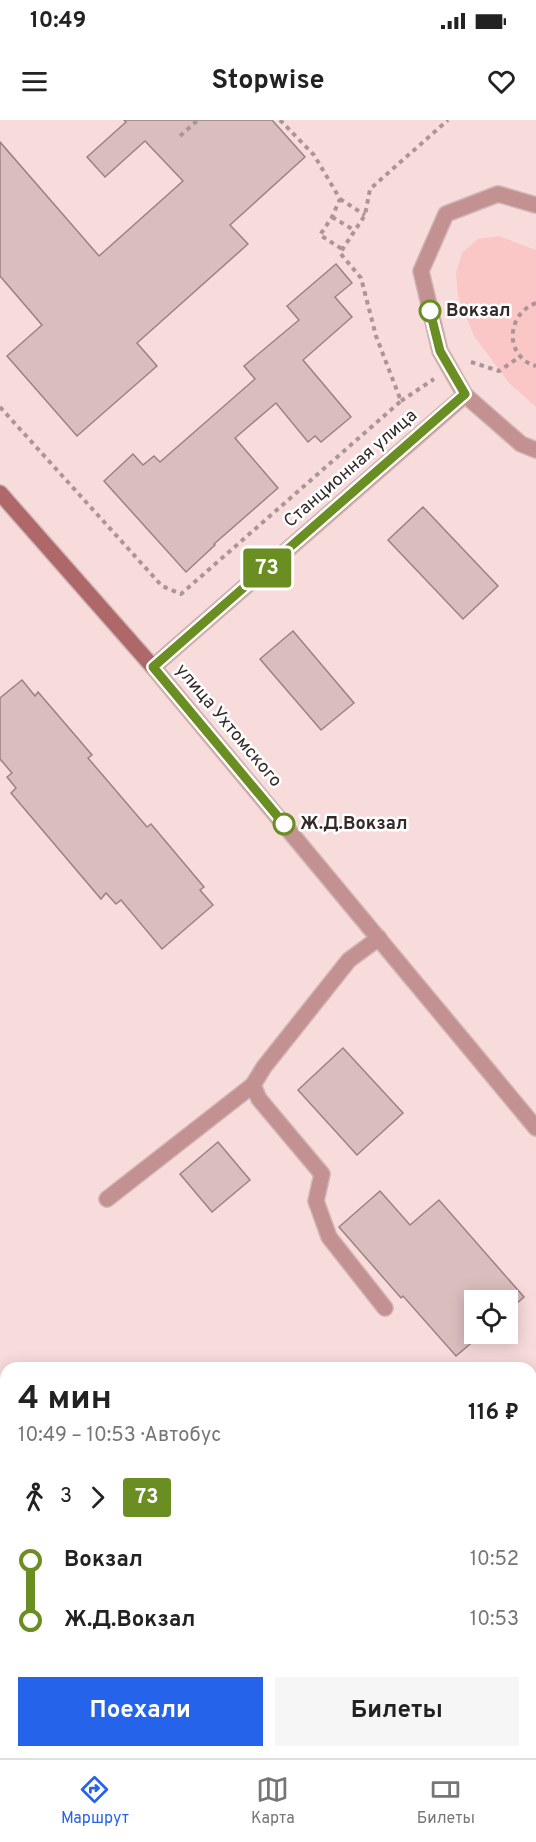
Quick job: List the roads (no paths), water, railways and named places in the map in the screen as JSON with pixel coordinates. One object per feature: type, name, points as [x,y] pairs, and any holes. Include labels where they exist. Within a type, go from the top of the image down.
[{"type":"main road","name":"улица Ухтомского","points":[[0,493],[153,667]]},
{"type":"street","points":[[536,205],[498,194],[446,214],[421,271],[440,351],[465,394],[521,444],[536,450]]},
{"type":"street","name":"Станционная улица","points":[[153,667],[465,394]]},
{"type":"street","name":"улица Ухтомского","points":[[153,667],[536,1128]]},
{"type":"street","points":[[107,1199],[253,1085],[264,1066],[349,960],[379,938]]},
{"type":"street","points":[[253,1085],[259,1099],[322,1174],[316,1201],[328,1237],[385,1308]]},
{"type":"place","name":"Вокзал","points":[[430,311]]},
{"type":"place","name":"Ж.Д.Вокзал","points":[[284,824]]}]
